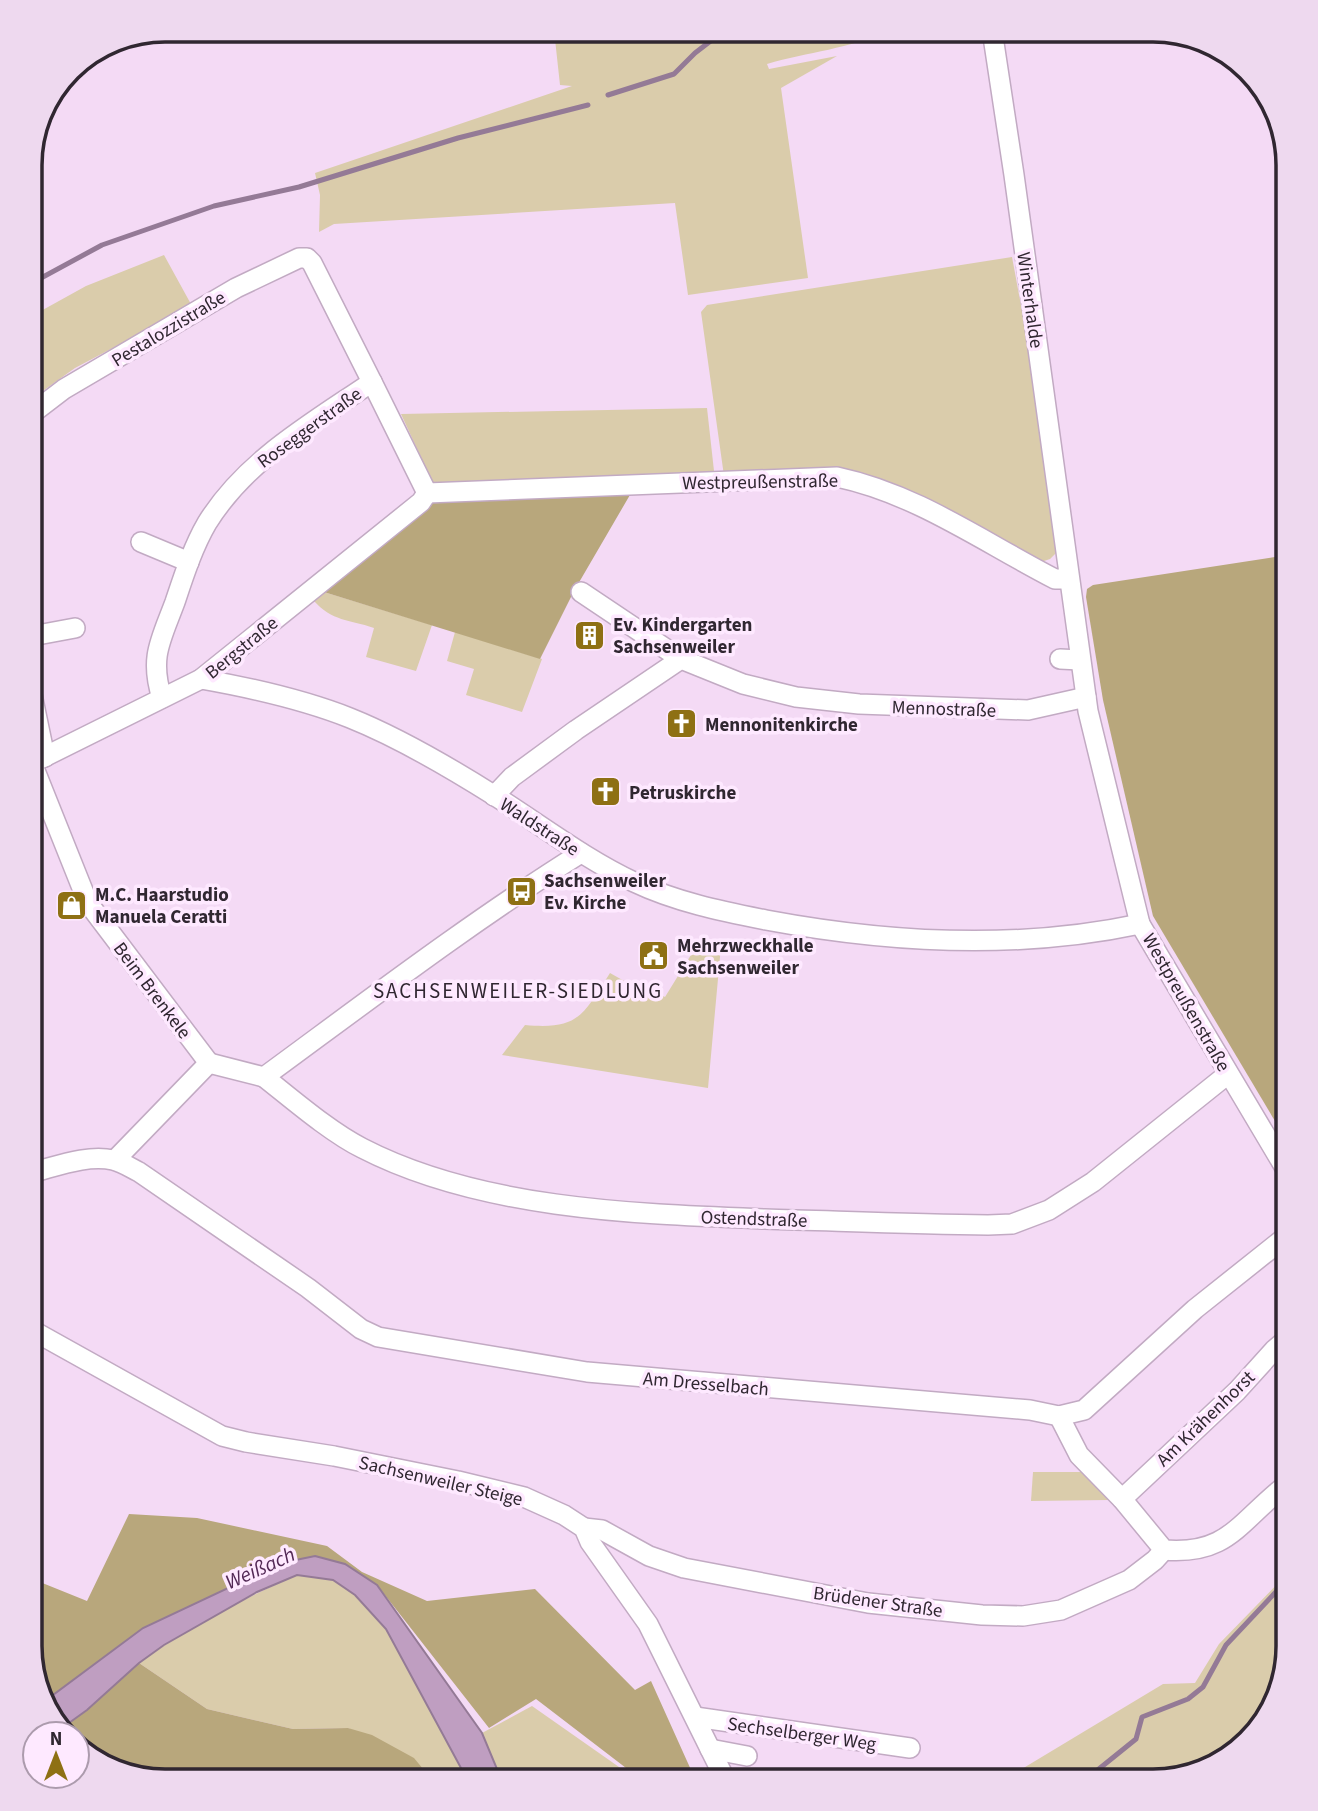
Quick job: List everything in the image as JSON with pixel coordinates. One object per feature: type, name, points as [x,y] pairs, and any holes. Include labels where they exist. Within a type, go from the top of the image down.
[{"type":"street","name":"Winterhalde","points":[[994,42],[1080,660]]},
{"type":"street","name":"Pestalozzistraße","points":[[42,406],[75,383],[269,268],[299,258],[307,258],[312,264],[372,382]]},
{"type":"street","name":"Roseggerstraße","points":[[162,698],[155,677],[155,654],[189,562],[219,506],[266,455],[372,382],[427,494]]},
{"type":"street","name":"Westpreußenstraße","points":[[427,494],[837,477],[861,482],[920,503],[1055,579],[1068,574]]},
{"type":"street","name":"Bergstraße","points":[[42,758],[201,679],[421,502],[427,494]]},
{"type":"street","points":[[141,542],[189,562]]},
{"type":"street","name":"Mennostraße","points":[[581,593],[681,659],[743,684],[796,697],[859,704],[1028,710],[1086,697]]},
{"type":"street","points":[[42,634],[75,628]]},
{"type":"street","points":[[494,796],[512,777],[552,755],[681,659]]},
{"type":"street","points":[[1060,659],[1080,660]]},
{"type":"street","name":"Westpreußenstraße","points":[[1080,660],[1086,697],[1140,923],[1276,1153]]},
{"type":"street","name":"Waldstraße","points":[[201,679],[247,687],[350,718],[400,741],[494,796],[581,853],[606,860],[635,882],[705,908],[868,936],[947,940],[1025,939],[1113,929],[1140,923]]},
{"type":"street","name":"Beim Brenkele","points":[[42,777],[88,903],[209,1063]]},
{"type":"street","points":[[42,1170],[78,1162],[115,1160],[209,1063],[264,1077],[433,952],[581,853]]},
{"type":"street","name":"Ostendstraße","points":[[264,1077],[360,1148],[428,1176],[471,1189],[589,1208],[700,1217],[1016,1226],[1049,1210],[1093,1182],[1228,1074]]},
{"type":"street","name":"Am Dresselbach","points":[[115,1160],[139,1172],[309,1288],[360,1329],[378,1337],[587,1372],[1030,1410],[1059,1416]]},
{"type":"street","points":[[1276,1245],[1195,1309],[1084,1410],[1059,1416],[1079,1454],[1122,1499],[1164,1550],[1192,1551],[1217,1543],[1276,1493]]},
{"type":"street","name":"Sachsenweiler Steige","points":[[42,1336],[222,1436],[458,1481],[524,1497],[564,1515],[584,1528],[590,1542],[648,1624],[720,1769]]},
{"type":"street","name":"Am Krähenhorst","points":[[1122,1499],[1237,1391],[1276,1348]]},
{"type":"street","name":"Brüdener Straße","points":[[584,1528],[602,1530],[649,1556],[684,1568],[868,1603],[982,1615],[1023,1616],[1061,1610],[1129,1580],[1164,1550]]},
{"type":"street","name":"Sechselberger Weg","points":[[695,1717],[910,1748]]},
{"type":"street","points":[[710,1749],[747,1755]]},
{"type":"shaded area","points":[[555,42],[856,42],[767,64],[769,69],[837,56],[781,88],[808,278],[688,295],[675,203],[334,224],[319,232],[320,195],[315,173],[572,86],[560,85]]},
{"type":"shaded area","points":[[164,255],[192,306],[75,368],[42,391],[42,310],[86,286]]},
{"type":"shaded area","points":[[1012,257],[1042,418],[1060,549],[1050,559],[1041,562],[862,479],[724,476],[701,312],[707,305]]},
{"type":"shaded area","points":[[707,408],[714,471],[708,477],[435,488],[401,414]]},
{"type":"shaded area","points":[[634,488],[574,591],[540,659],[324,592],[432,500]]},
{"type":"shaded area","points":[[1276,557],[1276,1123],[1153,916],[1103,700],[1086,597],[1087,589],[1093,585]]},
{"type":"shaded area","points":[[324,592],[432,625],[416,671],[366,657],[374,628],[341,619],[320,607],[313,600]]},
{"type":"shaded area","points":[[455,632],[542,659],[522,712],[466,695],[474,669],[447,661]]},
{"type":"shaded area","points":[[702,937],[721,946],[708,1088],[502,1055],[525,1025],[557,1025],[578,1017],[593,1000],[610,973],[633,986],[636,981],[665,997]]},
{"type":"shaded area","points":[[1033,1472],[1083,1472],[1109,1500],[1031,1501]]},
{"type":"shaded area","points":[[129,1514],[197,1518],[327,1546],[362,1572],[427,1601],[535,1589],[635,1690],[651,1681],[691,1769],[627,1769],[536,1699],[489,1728],[377,1585],[281,1563],[234,1586],[53,1696],[43,1662],[42,1583],[87,1601]]},
{"type":"shaded area","points":[[315,1556],[345,1564],[377,1585],[482,1733],[497,1769],[462,1769],[386,1629],[355,1595],[333,1580],[297,1575],[257,1592],[164,1645],[139,1663],[87,1710],[73,1720],[67,1720],[52,1695],[143,1628],[281,1563]]},
{"type":"shaded area","points":[[297,1575],[333,1580],[355,1595],[386,1629],[462,1769],[423,1769],[413,1758],[348,1728],[293,1729],[207,1709],[139,1663],[215,1615]]},
{"type":"shaded area","points":[[1276,1585],[1275,1662],[1267,1693],[1240,1733],[1214,1752],[1200,1760],[1169,1768],[1022,1769],[1163,1684],[1195,1683],[1219,1644]]},
{"type":"shaded area","points":[[139,1663],[207,1709],[293,1729],[348,1728],[372,1735],[414,1758],[423,1769],[141,1767],[118,1760],[91,1744],[91,1720],[73,1720]]},
{"type":"shaded area","points":[[532,1706],[622,1769],[497,1769],[482,1733]]},
{"type":"waterway","points":[[608,95],[674,74],[709,42]]},
{"type":"waterway","points":[[42,278],[102,245],[214,206],[299,187],[458,138],[588,105]]},
{"type":"waterway","points":[[1099,1769],[1136,1739],[1142,1717],[1188,1699],[1203,1687],[1226,1645],[1276,1592]]},
{"type":"place","name":"Ev. Kindergarten Sachsenweiler","points":[[590,635]]},
{"type":"place","name":"Mennonitenkirche","points":[[682,724]]},
{"type":"place","name":"Petruskirche","points":[[606,792]]},
{"type":"place","name":"Sachsenweiler Ev. Kirche","points":[[521,891]]},
{"type":"place","name":"M.C. Haarstudio Manuela Ceratti","points":[[72,905]]},
{"type":"place","name":"Mehrzweckhalle Sachsenweiler","points":[[654,956]]},
{"type":"district","name":"SACHSENWEILER-SIEDLUNG","points":[[518,991]]},
{"type":"water label","name":"Weißach","points":[[260,1568]]}]
